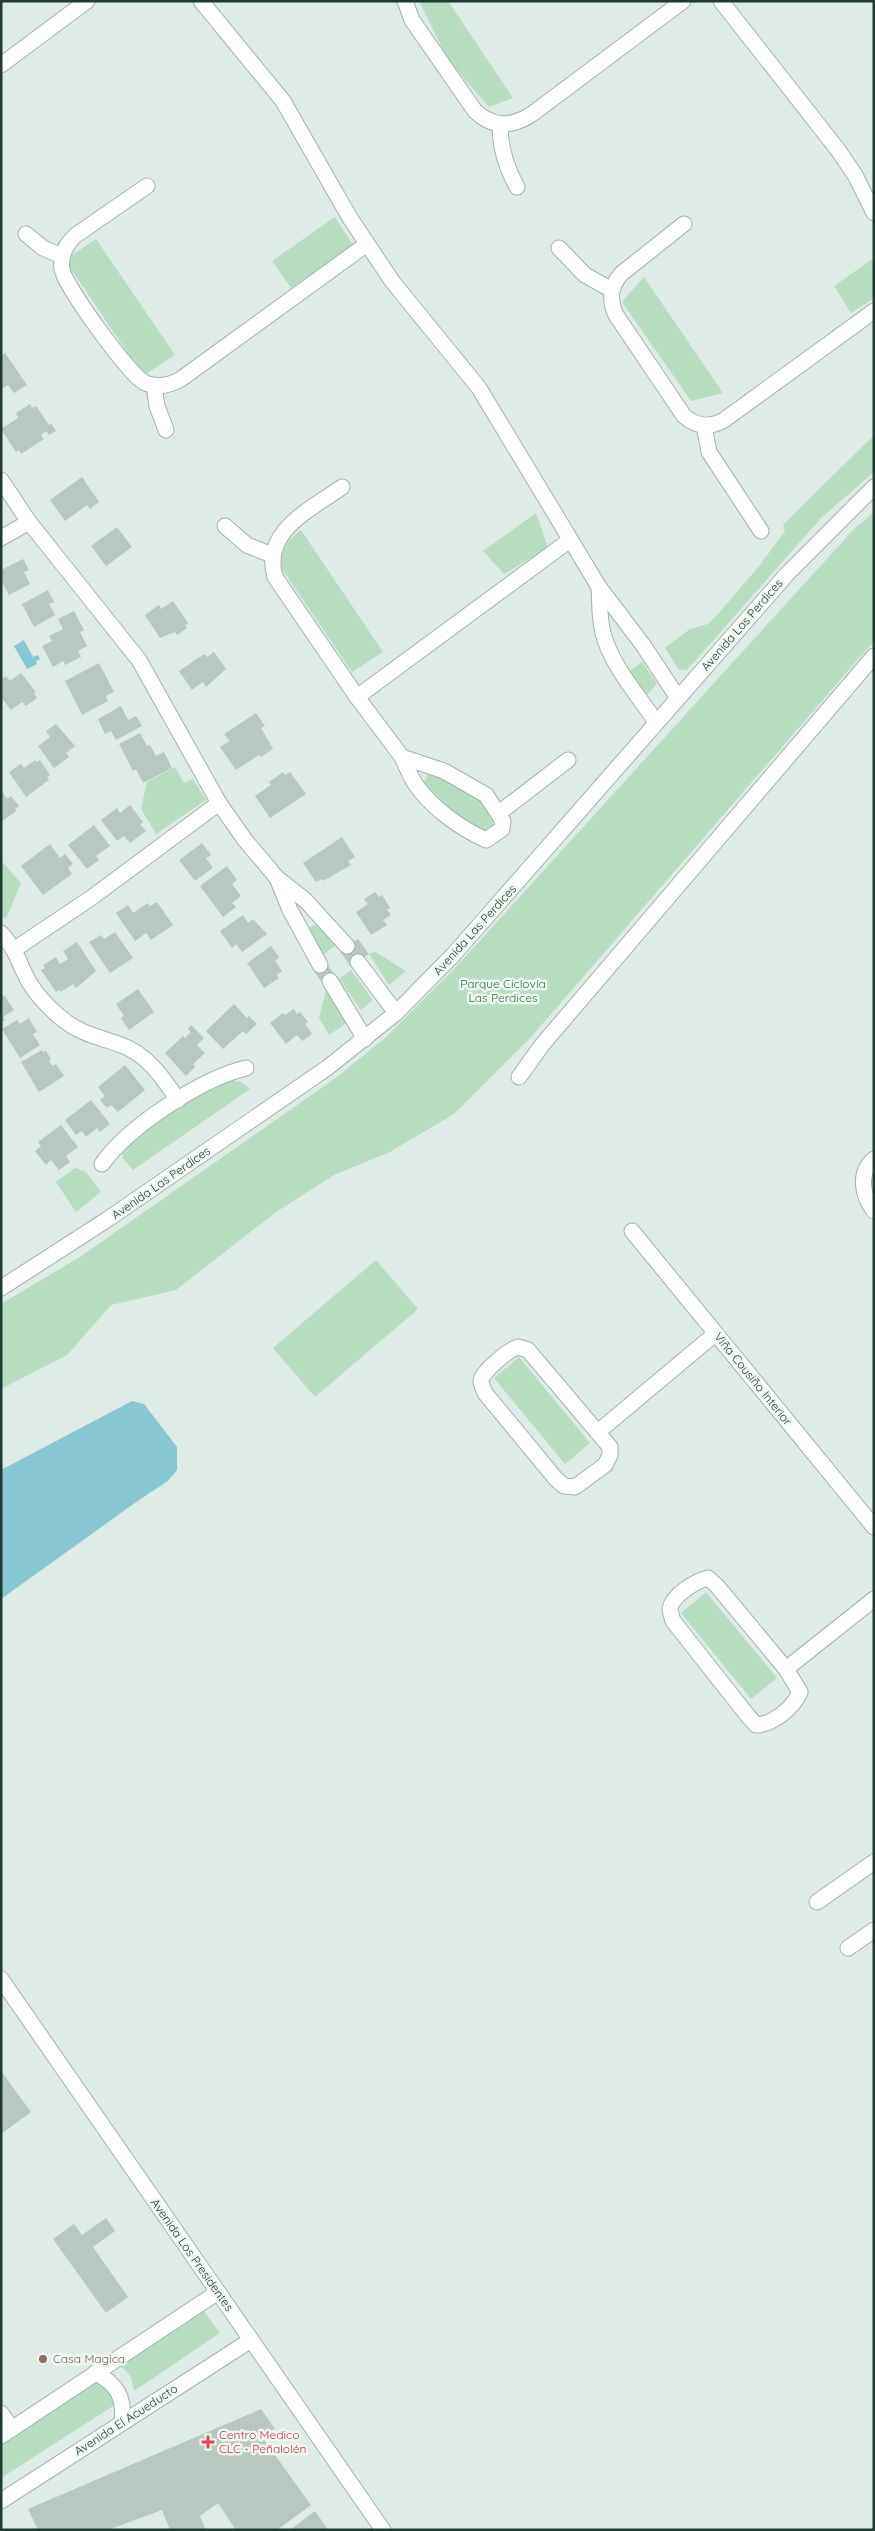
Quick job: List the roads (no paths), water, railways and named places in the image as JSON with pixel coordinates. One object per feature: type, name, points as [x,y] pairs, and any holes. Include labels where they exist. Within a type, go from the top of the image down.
[{"type":"street","points":[[1,65],[87,1]]},
{"type":"street","points":[[201,1],[283,101],[367,244],[392,281],[479,388],[523,458],[599,587],[630,626],[678,698]]},
{"type":"street","points":[[405,1],[412,20],[474,111],[482,118],[500,124],[516,123],[532,114],[682,1]]},
{"type":"street","points":[[721,1],[838,150],[855,175],[874,213]]},
{"type":"street","points":[[500,124],[502,150],[517,187]]},
{"type":"street","points":[[147,186],[76,235],[66,245],[62,256],[63,275],[71,289],[128,369],[144,383],[154,386],[164,386],[181,380],[367,244]]},
{"type":"street","points":[[684,224],[621,274],[612,290],[611,300],[616,315],[684,416],[690,421],[704,426],[718,424],[874,310]]},
{"type":"street","points":[[26,234],[43,248],[62,256]]},
{"type":"street","points":[[558,248],[585,275],[612,290]]},
{"type":"street","points":[[154,386],[156,406],[166,430]]},
{"type":"street","points":[[704,426],[709,452],[761,530]]},
{"type":"street","points":[[1,480],[29,522],[139,660],[219,803],[245,840],[277,878],[305,900],[347,946]]},
{"type":"street","points":[[342,487],[282,532],[272,555],[273,571],[280,586],[357,697],[402,756],[415,784],[436,807],[477,836],[486,840],[502,829],[503,821],[486,795],[444,771],[402,756]]},
{"type":"street","name":"Avenida Las Perdices","points":[[1,1288],[108,1219],[327,1068],[366,1039],[396,1013],[454,954],[787,574],[874,487]]},
{"type":"street","points":[[1,538],[29,522]]},
{"type":"street","points":[[225,526],[247,544],[272,555]]},
{"type":"street","points":[[357,697],[570,540]]},
{"type":"street","points":[[599,587],[600,619],[603,635],[618,664],[656,722]]},
{"type":"street","points":[[519,1077],[542,1045],[874,656]]},
{"type":"street","points":[[499,813],[568,760]]},
{"type":"street","points":[[15,949],[91,898],[219,803]]},
{"type":"street","points":[[277,878],[290,910],[320,965]]},
{"type":"street","points":[[1,933],[15,949],[29,982],[56,1014],[84,1032],[124,1045],[138,1054],[160,1074],[178,1100]]},
{"type":"street","points":[[358,962],[396,1013]]},
{"type":"street","points":[[330,981],[366,1039]]},
{"type":"street","points":[[102,1164],[116,1146],[178,1100],[217,1077],[246,1068]]},
{"type":"street","points":[[874,1159],[870,1162],[862,1185],[866,1201],[874,1211]]},
{"type":"street","name":"Viña Cousiño Interior","points":[[632,1231],[874,1527]]},
{"type":"street","points":[[599,1432],[716,1334]]},
{"type":"street","points":[[518,1347],[528,1350],[599,1432],[610,1446],[610,1455],[605,1465],[575,1487],[564,1486],[485,1393],[481,1381],[484,1375],[511,1349],[518,1347]]},
{"type":"street","points":[[708,1578],[717,1586],[786,1669],[800,1692],[795,1702],[768,1724],[756,1725],[673,1621],[670,1610],[673,1601],[699,1581],[708,1578]]},
{"type":"street","points":[[786,1669],[874,1599]]},
{"type":"street","points":[[816,1902],[874,1862]]},
{"type":"street","points":[[848,1948],[874,1930]]},
{"type":"street","name":"Avenida Los Presidentes","points":[[1,1979],[382,2530]]},
{"type":"street","points":[[1,2414],[7,2432],[218,2292]]},
{"type":"street","name":"Avenida El Acueducto","points":[[1,2501],[251,2340]]},
{"type":"street","points":[[95,2374],[108,2379],[116,2388],[123,2404],[122,2422]]},
{"type":"water","points":[[24,640],[33,657],[38,655],[40,659],[36,661],[37,664],[27,669],[14,646]]},
{"type":"water","points":[[132,1401],[144,1404],[177,1447],[177,1470],[168,1481],[1,1599],[1,1470]]},
{"type":"place","name":"Casa Magica","points":[[43,2359]]},
{"type":"place","name":"Centro Medico CLC - Peñalolén","points":[[208,2442]]},
{"type":"park label","name":"Parque Ciclovía Las Perdices","points":[[503,991]]}]
